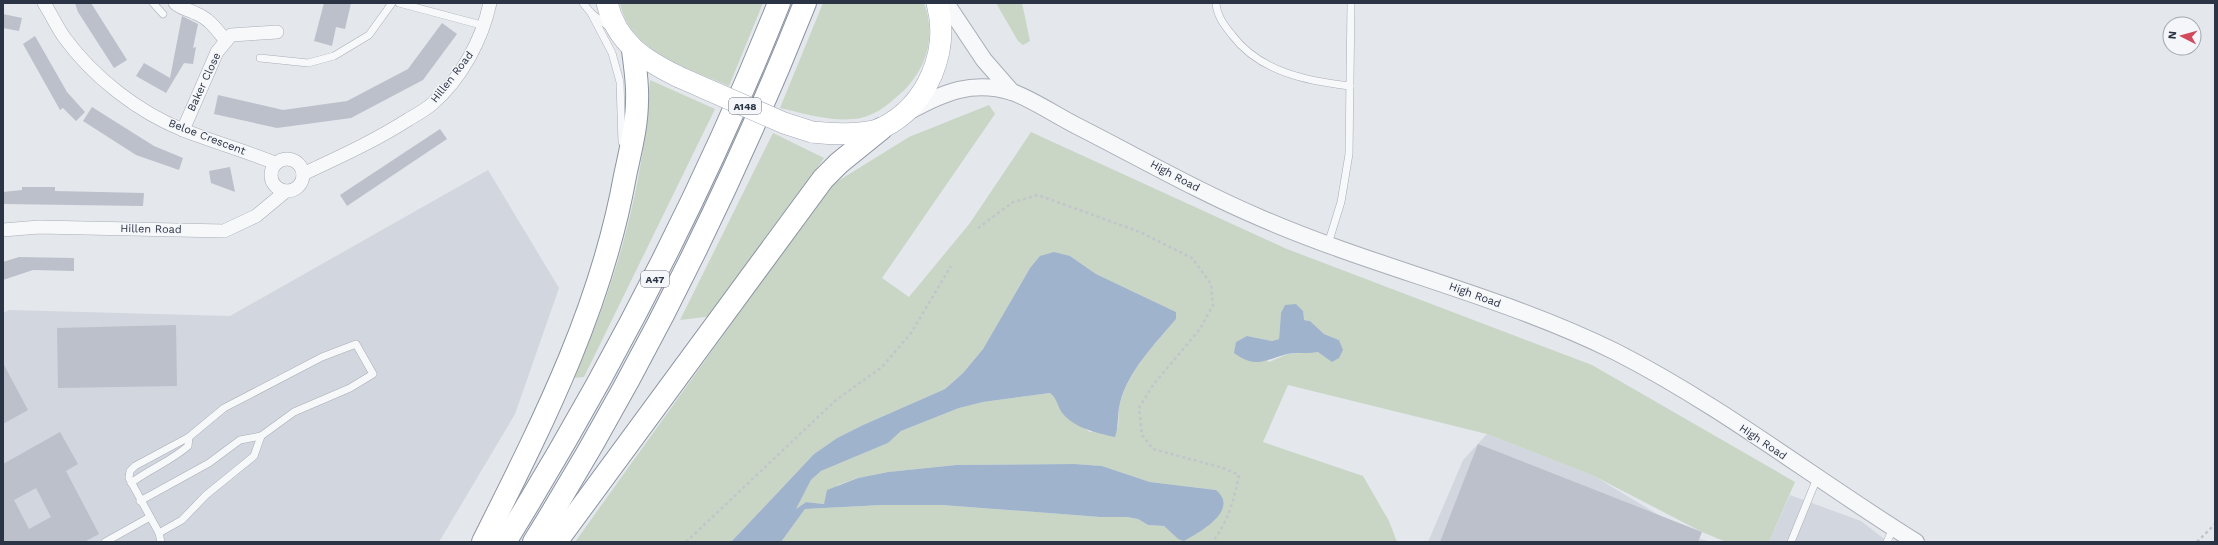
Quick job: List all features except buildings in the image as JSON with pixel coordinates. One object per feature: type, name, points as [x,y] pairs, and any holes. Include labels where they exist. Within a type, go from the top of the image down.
[{"type":"highway","name":"A47","points":[[505,542],[558,456],[645,299],[697,192],[755,64],[779,3]]},
{"type":"highway","name":"A47","points":[[534,542],[581,467],[665,314],[716,211],[777,72],[805,3]]},
{"type":"highway","points":[[483,542],[558,391],[584,327],[603,269],[619,208],[637,103],[637,79],[627,43]]},
{"type":"highway","points":[[556,542],[823,179],[839,163],[881,129]]},
{"type":"main road","name":"A148","points":[[627,43],[679,77],[784,123],[812,132],[835,134],[881,129],[900,117],[921,94],[931,78],[939,57],[942,29],[938,3]]},
{"type":"main road","points":[[599,8],[627,43]]},
{"type":"street","name":"Beloe Crescent","points":[[44,3],[64,38],[103,80],[150,114],[183,130],[237,148],[275,163]]},
{"type":"street","points":[[175,3],[211,22],[226,41]]},
{"type":"street","name":"Hillen Road","points":[[3,230],[39,227],[224,230],[256,216],[286,191],[296,188],[300,184],[303,174],[388,133],[432,104],[474,52],[485,26],[490,3]]},
{"type":"street","name":"High Road","points":[[946,3],[984,60],[1012,92]]},
{"type":"street","name":"Baker Close","points":[[183,130],[217,52],[226,41],[231,36],[277,32]]},
{"type":"street","name":"High Road","points":[[900,117],[950,91],[974,86],[1012,92],[1211,195],[1264,220],[1328,244],[1535,316],[1616,352],[1692,394],[1817,478],[1890,535],[1916,542]]},
{"type":"street","points":[[286,191],[276,187],[271,178],[272,168],[275,163],[280,160],[290,159],[299,164],[303,174]]},
{"type":"lane","points":[[153,3],[163,14]]},
{"type":"lane","points":[[260,58],[308,63],[334,56],[370,35],[392,3]]},
{"type":"lane","points":[[399,3],[485,26]]},
{"type":"lane","points":[[583,3],[599,8],[620,82],[623,128],[619,208]]},
{"type":"lane","points":[[1216,3],[1223,25],[1256,59],[1284,73],[1319,83],[1350,86]]},
{"type":"lane","points":[[1328,244],[1346,179],[1350,154],[1351,3]]},
{"type":"lane","points":[[140,501],[209,463],[240,440],[261,436],[294,412],[350,388],[372,374],[356,344],[322,357],[224,408],[189,437],[135,466],[130,471],[129,478],[131,483],[140,501],[159,533],[161,542]]},
{"type":"lane","points":[[159,533],[182,520],[206,495],[254,456],[261,436]]},
{"type":"lane","points":[[131,483],[148,471],[177,456],[188,446],[189,437]]},
{"type":"lane","points":[[1791,542],[1817,478]]},
{"type":"lane","points":[[105,542],[150,517]]},
{"type":"path","points":[[978,228],[1013,202],[1038,195],[1140,232],[1192,258],[1211,284],[1213,305],[1200,328],[1153,386],[1139,408],[1142,435],[1153,449],[1223,468],[1239,475],[1235,497],[1220,533],[1212,542]]},
{"type":"path","points":[[686,542],[836,400],[882,367],[911,333],[951,266]]},
{"type":"path","points":[[2197,542],[2215,524]]},
{"type":"shaded area","points":[[488,170],[559,288],[515,414],[439,542],[3,542],[3,313],[9,310],[230,316]]},
{"type":"shaded area","points":[[1487,434],[1594,476],[1697,538],[1711,542],[1428,542],[1463,460]]},
{"type":"shaded area","points":[[1790,495],[1861,521],[1888,542],[1769,542]]},
{"type":"green space","points":[[620,3],[763,3],[729,86],[680,65],[649,46],[636,34],[626,20]]},
{"type":"green space","points":[[823,3],[924,3],[928,17],[929,44],[920,69],[904,90],[886,106],[870,115],[851,119],[830,119],[780,108]]},
{"type":"green space","points":[[996,3],[1022,3],[1030,41],[1023,45],[1018,41]]},
{"type":"green space","points":[[650,80],[715,109],[584,377],[573,378],[597,323],[625,237],[643,149]]},
{"type":"green space","points":[[989,105],[995,114],[882,278],[909,297],[970,223],[1031,132],[1287,249],[1592,365],[1795,482],[1769,542],[1726,542],[1702,532],[1594,476],[1487,434],[1288,385],[1263,442],[1363,476],[1389,521],[1397,542],[781,542],[805,509],[882,505],[942,505],[1100,517],[1127,517],[1138,519],[1148,525],[1164,526],[1178,539],[1216,490],[1150,482],[1102,466],[1075,464],[956,465],[888,472],[858,478],[838,485],[824,504],[806,502],[795,510],[811,480],[821,471],[888,443],[901,431],[959,408],[983,402],[1050,393],[1056,397],[1063,414],[1090,432],[1118,427],[1120,403],[1130,379],[1151,348],[1176,319],[1176,312],[1096,274],[1070,256],[1030,268],[983,349],[963,373],[945,389],[863,425],[837,438],[814,454],[731,542],[575,542],[830,186],[909,137]],"holes":[[[1281,314],[1310,321],[1324,334],[1339,340],[1318,352],[1288,354],[1269,362],[1247,336],[1272,341],[1279,339]]]},
{"type":"green space","points":[[773,133],[824,158],[713,316],[680,320]]},
{"type":"water","points":[[1054,252],[1070,256],[1096,274],[1176,312],[1176,319],[1143,358],[1129,380],[1120,403],[1115,437],[1094,432],[1068,419],[1063,414],[1055,398],[1050,393],[983,402],[959,408],[901,431],[888,443],[821,471],[811,480],[796,509],[806,502],[824,504],[827,490],[858,478],[888,472],[956,465],[1075,464],[1102,466],[1150,482],[1216,490],[1222,498],[1223,505],[1221,513],[1215,520],[1184,541],[1178,539],[1164,526],[1148,525],[1138,519],[1127,517],[1100,517],[942,505],[882,505],[805,509],[781,542],[731,542],[814,454],[837,438],[863,425],[945,389],[963,373],[983,349],[1030,268],[1040,256]]},
{"type":"water","points":[[1296,304],[1303,311],[1304,320],[1310,321],[1324,334],[1339,340],[1343,350],[1339,358],[1332,362],[1318,352],[1291,353],[1266,361],[1255,362],[1248,361],[1234,353],[1236,342],[1247,336],[1272,341],[1279,339],[1281,313],[1285,305]]}]
